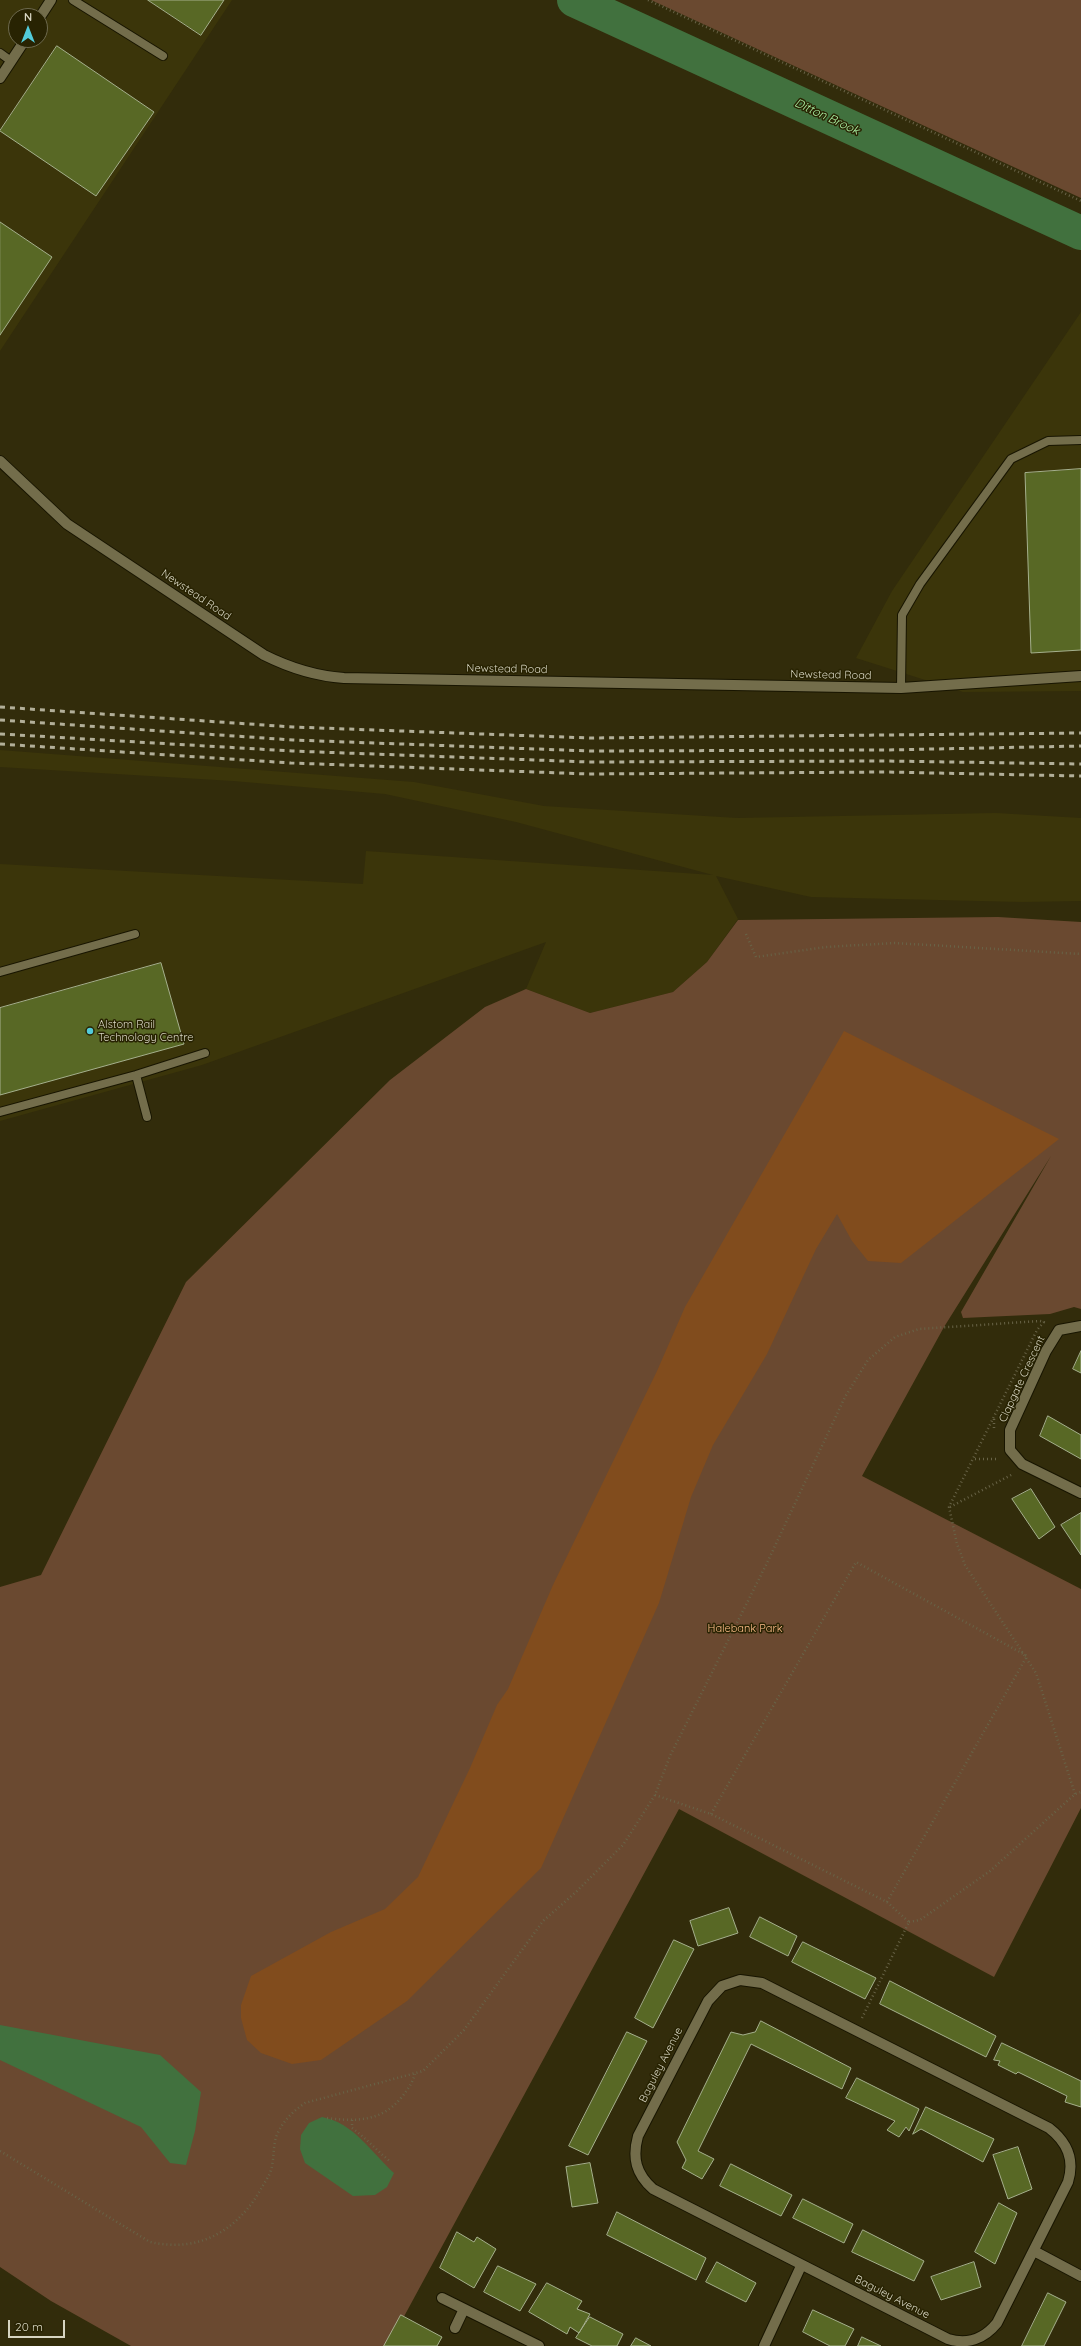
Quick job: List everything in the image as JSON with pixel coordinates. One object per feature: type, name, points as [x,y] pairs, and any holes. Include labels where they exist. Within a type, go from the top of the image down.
[{"type":"street","points":[[0,78],[20,48]]},
{"type":"street","name":"Newstead Road","points":[[0,461],[67,524],[264,655],[293,668],[310,673],[352,678],[901,688],[1081,676]]},
{"type":"street","name":"Clapgate Crescent","points":[[1081,1326],[1059,1330],[1046,1351],[1010,1430],[1010,1450],[1022,1464],[1081,1493]]},
{"type":"street","name":"Baguley Avenue","points":[[740,1980],[762,1983],[856,2032],[1049,2128],[1064,2142],[1071,2162],[1071,2172],[1034,2251],[994,2326],[984,2336],[965,2342],[948,2339],[801,2266],[652,2189],[639,2173],[634,2155],[638,2136],[708,2001],[722,1986],[740,1980]]},
{"type":"street","points":[[1034,2251],[1081,2276]]},
{"type":"street","points":[[764,2346],[801,2266]]},
{"type":"street","points":[[442,2298],[539,2346]]},
{"type":"street","points":[[455,2328],[464,2309]]},
{"type":"lane","points":[[73,0],[163,56]]},
{"type":"lane","points":[[0,53],[11,61]]},
{"type":"lane","points":[[901,688],[902,615],[920,584],[1011,459],[1048,441],[1081,440]]},
{"type":"lane","points":[[0,972],[135,934]]},
{"type":"lane","points":[[0,1112],[136,1075],[205,1053]]},
{"type":"lane","points":[[136,1075],[147,1116]]},
{"type":"path","points":[[648,0],[1081,201]]},
{"type":"path","points":[[746,934],[756,957],[826,947],[895,943],[1081,954]]},
{"type":"path","points":[[0,2151],[150,2242],[166,2246],[185,2245],[220,2235],[252,2204],[271,2171],[276,2138],[289,2115],[304,2103],[423,2071],[464,2030],[543,1920],[576,1892],[623,1845],[655,1795],[670,1756],[767,1563],[845,1397],[868,1360],[896,1337],[919,1329],[1044,1322],[1059,1330]]},
{"type":"path","points":[[1044,1322],[1037,1330],[975,1459],[949,1507],[957,1544],[965,1565],[1027,1656],[1036,1673],[1075,1794]]},
{"type":"path","points":[[975,1459],[1001,1459]]},
{"type":"path","points":[[949,1507],[1017,1472],[1022,1464]]},
{"type":"path","points":[[711,1814],[856,1562],[1027,1656]]},
{"type":"path","points":[[887,1902],[1027,1656]]},
{"type":"path","points":[[909,1922],[920,1920],[990,1872],[1075,1794],[1081,1792]]},
{"type":"path","points":[[655,1795],[711,1814],[887,1902],[909,1922]]},
{"type":"path","points":[[856,2032],[909,1922]]},
{"type":"path","points":[[327,2118],[352,2120],[374,2118],[386,2113],[412,2084],[415,2074]]},
{"type":"path","points":[[352,2120],[352,2128],[367,2138],[378,2152],[391,2162]]},
{"type":"shaded area","points":[[0,0],[232,0],[0,351]]},
{"type":"shaded area","points":[[1081,312],[1081,691],[963,692],[856,658],[892,591]]},
{"type":"shaded area","points":[[0,750],[414,782],[544,806],[737,818],[996,813],[1081,818],[1081,901],[1022,902],[811,897],[716,876],[738,919],[707,962],[673,992],[590,1013],[526,989],[546,942],[202,1065],[0,1121],[0,864],[363,884],[366,851],[713,875],[516,822],[385,794],[233,781],[0,767]]},
{"type":"shaded area","points":[[844,1031],[1059,1139],[901,1263],[868,1261],[852,1241],[837,1214],[816,1249],[767,1354],[713,1445],[691,1497],[659,1603],[541,1868],[407,2001],[321,2060],[292,2064],[261,2053],[247,2040],[241,2018],[241,2005],[251,1976],[331,1932],[385,1909],[418,1877],[470,1768],[497,1705],[508,1689],[553,1585],[657,1371],[685,1307]]},
{"type":"shaded area","points":[[0,2025],[160,2055],[201,2092],[195,2131],[186,2165],[170,2163],[141,2127],[0,2060]]},
{"type":"shaded area","points":[[322,2117],[344,2125],[353,2132],[394,2173],[387,2187],[375,2195],[353,2196],[305,2163],[300,2149],[301,2135],[309,2123]]},
{"type":"green space","points":[[651,0],[1081,0],[1081,198]]},
{"type":"green space","name":"Halebank Park","points":[[998,917],[1081,922],[1081,1309],[1074,1307],[1050,1314],[963,1318],[961,1312],[1051,1156],[944,1327],[862,1476],[1081,1589],[1081,1808],[994,1977],[679,1809],[388,2346],[131,2346],[51,2301],[0,2267],[0,1587],[41,1575],[186,1282],[390,1080],[485,1007],[526,989],[590,1013],[673,992],[707,962],[738,920]]},
{"type":"building","points":[[148,0],[224,0],[201,35]]},
{"type":"building","points":[[57,46],[154,112],[96,196],[0,131]]},
{"type":"building","points":[[0,222],[52,257],[0,335]]},
{"type":"building","points":[[1081,469],[1081,650],[1031,653],[1025,473]]},
{"type":"building","name":"Alstom Rail Technology Centre","points":[[161,963],[184,1044],[0,1095],[0,1008]]},
{"type":"building","points":[[1081,1351],[1081,1373],[1073,1369]]},
{"type":"building","points":[[1048,1416],[1081,1435],[1081,1459],[1040,1436]]},
{"type":"building","points":[[1031,1489],[1055,1527],[1039,1539],[1012,1499]]},
{"type":"building","points":[[1081,1513],[1081,1555],[1061,1525]]},
{"type":"building","points":[[729,1908],[738,1933],[698,1946],[690,1921]]},
{"type":"building","points":[[760,1917],[797,1936],[788,1956],[750,1937]]},
{"type":"building","points":[[674,1940],[694,1949],[653,2028],[635,2018]]},
{"type":"building","points":[[803,1942],[876,1978],[865,1999],[792,1962]]},
{"type":"building","points":[[890,1981],[996,2036],[986,2057],[880,2004]]},
{"type":"building","points":[[761,2021],[851,2068],[842,2089],[751,2044],[698,2151],[714,2159],[702,2179],[682,2168],[686,2160],[677,2142],[731,2032],[743,2035],[755,2032]]},
{"type":"building","points":[[627,2032],[647,2041],[588,2155],[569,2146]]},
{"type":"building","points":[[1002,2043],[1081,2081],[1081,2107],[1065,2102],[1067,2096],[1018,2072],[1016,2074],[998,2065],[1000,2061],[994,2060]]},
{"type":"building","points":[[857,2078],[919,2109],[909,2131],[906,2127],[899,2137],[887,2130],[895,2121],[846,2098]]},
{"type":"building","points":[[926,2107],[994,2139],[983,2162],[921,2129],[913,2134]]},
{"type":"building","points":[[1018,2147],[1032,2189],[1008,2199],[993,2155]]},
{"type":"building","points":[[590,2163],[598,2203],[572,2207],[566,2167]]},
{"type":"building","points":[[731,2164],[792,2195],[781,2216],[720,2186]]},
{"type":"building","points":[[803,2199],[853,2224],[844,2243],[793,2218]]},
{"type":"building","points":[[999,2203],[1017,2213],[995,2264],[975,2252]]},
{"type":"building","points":[[617,2212],[706,2258],[696,2280],[607,2235]]},
{"type":"building","points":[[863,2230],[924,2261],[914,2281],[852,2252]]},
{"type":"building","points":[[457,2232],[474,2242],[477,2237],[496,2249],[474,2288],[440,2268]]},
{"type":"building","points":[[717,2262],[756,2283],[746,2302],[706,2282]]},
{"type":"building","points":[[974,2262],[981,2287],[941,2300],[931,2277]]},
{"type":"building","points":[[498,2266],[536,2284],[520,2311],[484,2292]]},
{"type":"building","points":[[547,2283],[582,2301],[577,2309],[590,2314],[579,2333],[570,2327],[567,2334],[529,2312]]},
{"type":"building","points":[[1048,2293],[1066,2302],[1044,2346],[1022,2346]]},
{"type":"building","points":[[813,2310],[854,2329],[845,2346],[830,2346],[803,2332]]},
{"type":"building","points":[[401,2315],[442,2337],[437,2346],[384,2346]]},
{"type":"building","points":[[590,2317],[623,2334],[617,2346],[592,2346],[576,2338]]},
{"type":"building","points":[[862,2337],[881,2346],[858,2346]]},
{"type":"building","points":[[636,2338],[651,2346],[631,2346]]},
{"type":"waterway","name":"Ditton Brook","points":[[574,0],[1081,233]]},
{"type":"railway","points":[[0,707],[293,727],[590,738],[1081,733]]},
{"type":"railway","points":[[0,720],[293,740],[590,751],[886,750],[1081,746]]},
{"type":"railway","points":[[0,734],[292,751],[589,762],[886,761],[1081,764]]},
{"type":"railway","points":[[0,744],[291,763],[589,774],[886,772],[1081,776]]},
{"type":"place","name":"Alstom Rail Technology Centre","points":[[90,1031]]}]
